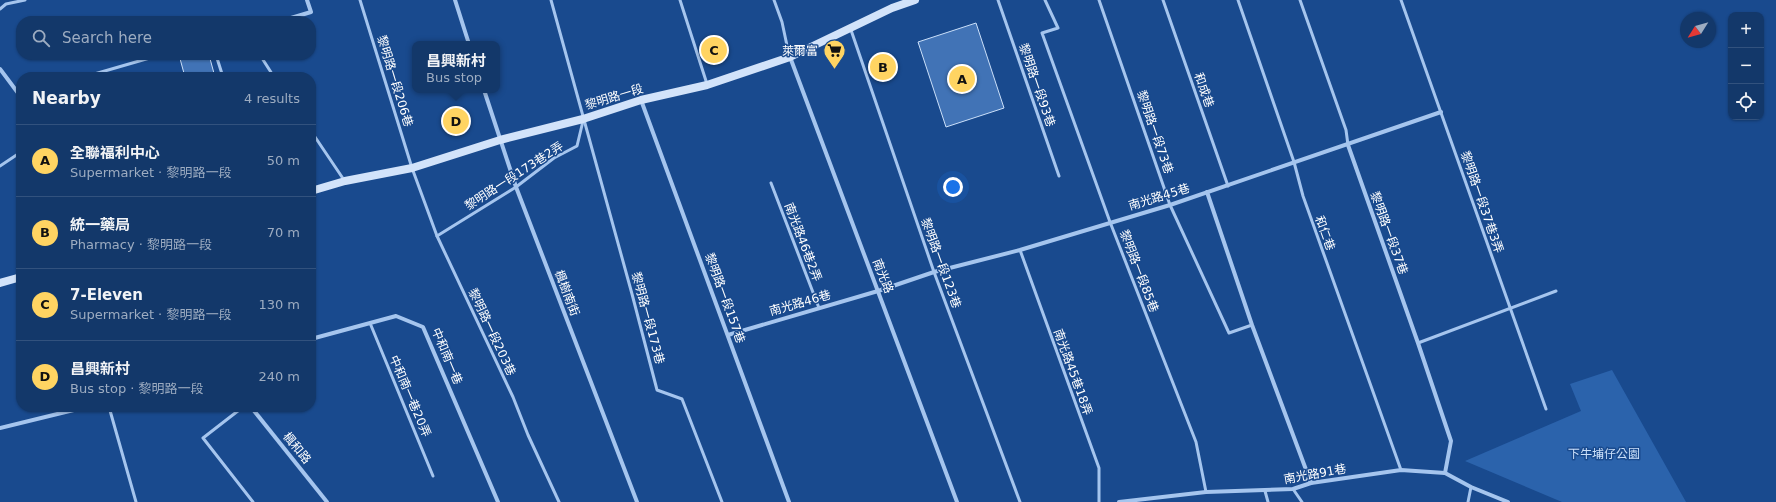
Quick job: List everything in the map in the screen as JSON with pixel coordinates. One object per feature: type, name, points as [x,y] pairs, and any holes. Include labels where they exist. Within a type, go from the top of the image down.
[{"type":"main road","name":"黎明路一段","points":[[316,190],[345,181],[412,168],[500,140],[583,119],[641,100],[708,85],[790,57],[892,8],[915,0]]},
{"type":"main road","points":[[0,283],[16,278]]},
{"type":"street","points":[[298,16],[311,12],[308,0]]},
{"type":"street","points":[[455,0],[468,41]]},
{"type":"street","name":"南光路","points":[[790,57],[957,502]]},
{"type":"street","points":[[0,69],[16,90]]},
{"type":"street","name":"楓樹南街","points":[[485,93],[516,188],[637,502]]},
{"type":"street","name":"黎明路一段157巷","points":[[641,100],[789,502]]},
{"type":"street","name":"南光路45巷","points":[[878,291],[934,272],[1020,250],[1170,205],[1441,112]]},
{"type":"street","name":"黎明路一段37巷","points":[[1348,145],[1451,441],[1446,474]]},
{"type":"street","points":[[1207,192],[1252,325],[1311,483]]},
{"type":"street","name":"南光路46巷","points":[[728,335],[878,291]]},
{"type":"street","name":"中和南一巷","points":[[316,339],[396,316],[423,327],[498,502]]},
{"type":"street","points":[[0,428],[66,412]]},
{"type":"street","name":"楓和路","points":[[255,412],[327,502]]},
{"type":"street","name":"南光路91巷","points":[[1119,502],[1206,492],[1293,489],[1311,483],[1401,470],[1446,474],[1471,487],[1508,502]]},
{"type":"lane","points":[[0,9],[6,4],[25,0]]},
{"type":"lane","name":"黎明路一段206巷","points":[[360,0],[412,168]]},
{"type":"lane","name":"黎明路一段173巷","points":[[551,0],[656,386],[658,390],[682,399],[722,502]]},
{"type":"lane","points":[[680,0],[708,85]]},
{"type":"lane","points":[[774,0],[782,22],[790,57]]},
{"type":"lane","name":"黎明路一段93巷","points":[[998,0],[1059,176]]},
{"type":"lane","name":"黎明路一段85巷","points":[[1045,0],[1058,28],[1042,33],[1110,222],[1196,442],[1206,492]]},
{"type":"lane","name":"黎明路一段73巷","points":[[1099,0],[1170,205],[1229,333],[1252,325]]},
{"type":"lane","name":"和成巷","points":[[1163,0],[1228,186]]},
{"type":"lane","name":"和仁巷","points":[[1238,0],[1294,162],[1302,196],[1401,470]]},
{"type":"lane","name":"黎明路一段37巷","points":[[1300,0],[1346,130],[1348,145]]},
{"type":"lane","name":"黎明路一段37巷3弄","points":[[1401,0],[1546,409]]},
{"type":"lane","name":"黎明路一段123巷","points":[[850,28],[934,272],[1020,502]]},
{"type":"lane","points":[[101,72],[143,60]]},
{"type":"lane","points":[[218,60],[221,72]]},
{"type":"lane","points":[[263,60],[271,72]]},
{"type":"lane","name":"黎明路一段173巷2弄","points":[[437,236],[516,188],[554,158],[577,146],[583,119]]},
{"type":"lane","points":[[316,138],[345,181]]},
{"type":"lane","points":[[0,166],[16,155]]},
{"type":"lane","name":"黎明路一段203巷","points":[[412,168],[437,236],[513,397],[528,435],[559,502]]},
{"type":"lane","name":"南光路46巷2弄","points":[[771,183],[818,308]]},
{"type":"lane","name":"南光路45巷18弄","points":[[1020,250],[1099,468],[1100,502]]},
{"type":"lane","points":[[1418,343],[1556,291]]},
{"type":"lane","name":"中和南一巷20弄","points":[[370,323],[433,476]]},
{"type":"lane","points":[[111,412],[136,502]]},
{"type":"lane","points":[[237,412],[203,438],[253,502]]},
{"type":"lane","points":[[1468,502],[1471,487]]},
{"type":"lane","points":[[1293,489],[1302,502]]},
{"type":"lane","points":[[1265,491],[1268,502]]},
{"type":"green space","name":"下牛埔仔公園","points":[[1612,370],[1686,502],[1562,502],[1465,461],[1581,411],[1570,384]]},
{"type":"building","points":[[976,23],[1004,108],[946,127],[918,42]]},
{"type":"building","points":[[180,60],[210,60],[214,72],[184,72]]},
{"type":"place","name":"7-Eleven","points":[[714,50]]},
{"type":"place","name":"統一藥局","points":[[883,67]]},
{"type":"place","name":"萊爾富","points":[[834,70]]},
{"type":"place","name":"全聯福利中心","points":[[962,79]]},
{"type":"place","name":"昌興新村","points":[[456,121]]}]
